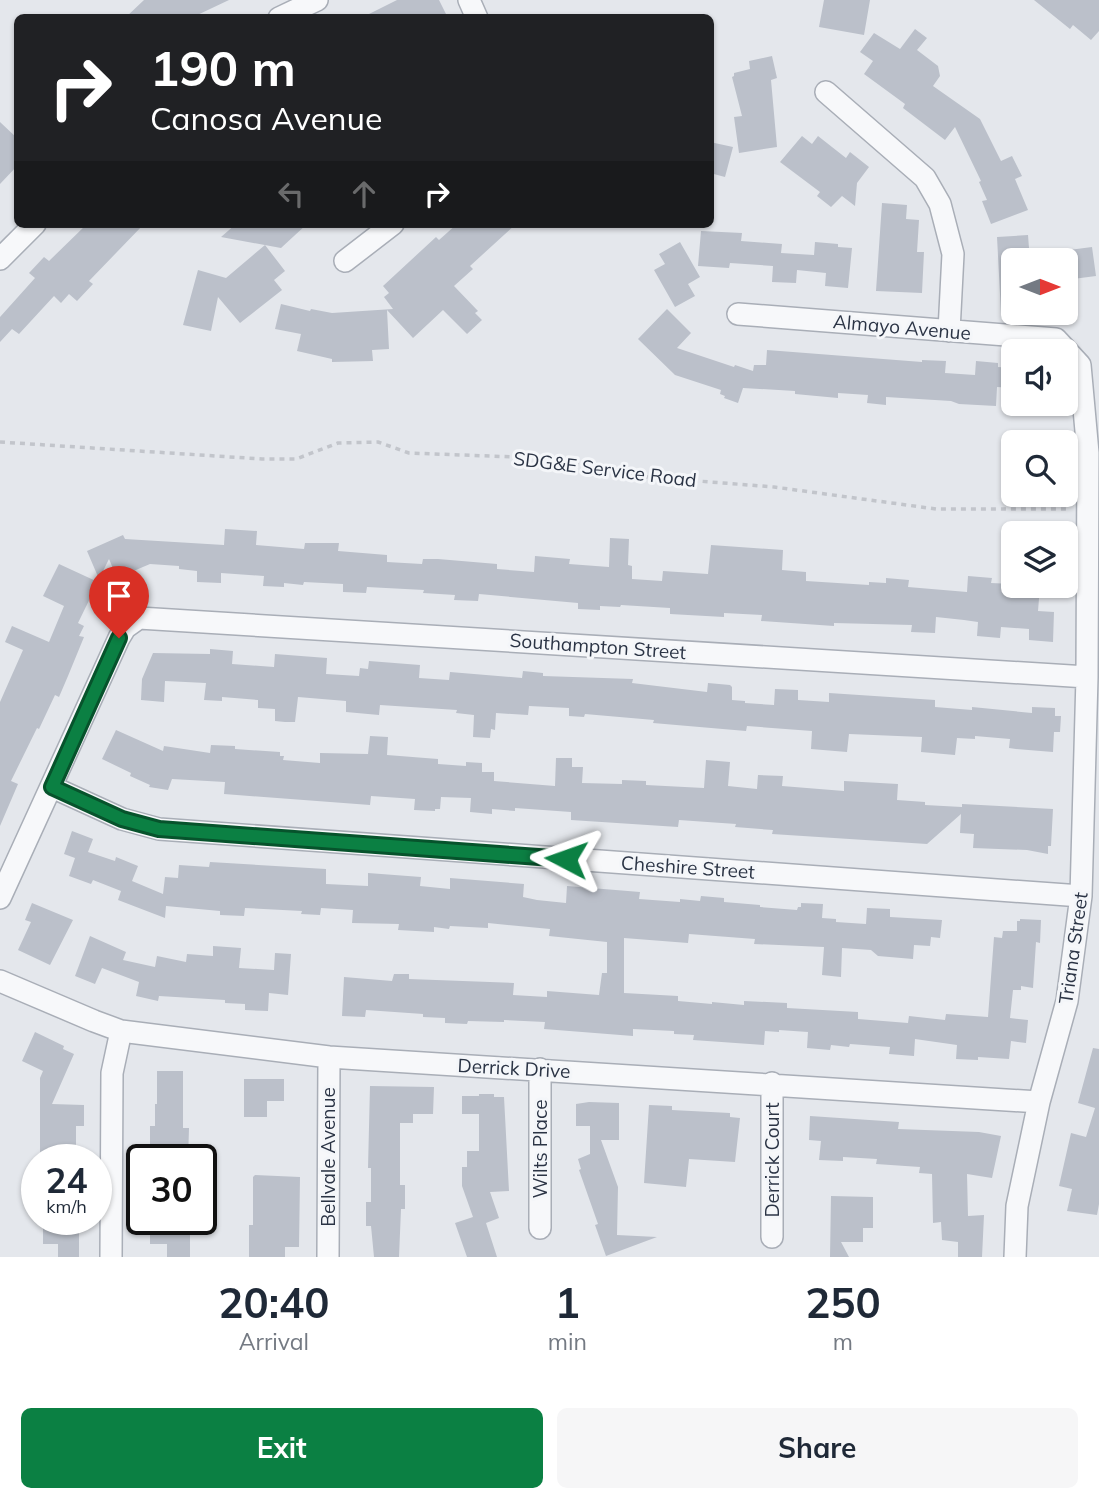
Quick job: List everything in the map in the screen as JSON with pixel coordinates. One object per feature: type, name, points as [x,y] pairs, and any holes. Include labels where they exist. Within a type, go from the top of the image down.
[{"type":"street","points":[[287,14],[317,0]]},
{"type":"street","points":[[826,92],[925,178],[940,204],[953,254],[949,331]]},
{"type":"street","points":[[0,259],[31,228]]},
{"type":"street","points":[[345,261],[388,228]]},
{"type":"street","name":"Almayo Avenue","points":[[738,314],[1056,339],[1080,365],[1081,382]]},
{"type":"street","name":"Triana Street","points":[[1015,1257],[1017,1206],[1039,1102],[1067,1001],[1081,896],[1087,677],[1088,453],[1081,382]]},
{"type":"street","name":"Southampton Street","points":[[52,787],[119,638],[125,628],[139,618],[1087,677]]},
{"type":"street","points":[[0,898],[52,787]]},
{"type":"street","name":"Cheshire Street","points":[[52,787],[122,819],[159,829],[1081,896]]},
{"type":"street","name":"Derrick Drive","points":[[0,981],[121,1031],[329,1057],[1039,1102]]},
{"type":"street","points":[[111,1257],[112,1073],[121,1031]]},
{"type":"street","name":"Bellvale Avenue","points":[[328,1257],[329,1057]]},
{"type":"street","name":"Wilts Place","points":[[540,1069],[540,1228]]},
{"type":"street","name":"Derrick Court","points":[[772,1083],[772,1237]]},
{"type":"path","name":"SDG&E Service Road","points":[[0,442],[262,460],[296,459],[338,443],[378,442],[409,453],[542,458],[647,477],[774,487],[936,509],[1088,510]]},
{"type":"building","points":[[144,0],[229,0],[199,14],[129,14]]},
{"type":"building","points":[[397,0],[439,0],[446,14],[369,14]]},
{"type":"building","points":[[824,0],[870,0],[864,35],[819,27]]},
{"type":"building","points":[[1034,0],[1099,0],[1099,31],[1091,40],[1073,25],[1070,29]]},
{"type":"building","points":[[915,29],[927,38],[917,50],[938,66],[940,76],[933,86],[980,119],[1001,161],[1012,156],[1022,176],[1015,179],[1028,210],[991,224],[982,201],[987,200],[979,182],[981,181],[955,127],[945,140],[903,108],[905,104],[864,74],[873,61],[860,52],[874,33],[900,49]]},
{"type":"building","points":[[772,56],[777,78],[771,80],[777,147],[739,153],[734,117],[742,116],[732,77],[734,73],[750,69],[749,61]]},
{"type":"building","points":[[0,122],[14,135],[14,169],[0,184]]},
{"type":"building","points":[[802,136],[812,144],[818,136],[846,158],[850,152],[869,167],[857,183],[855,206],[842,196],[831,207],[817,196],[820,192],[780,162]]},
{"type":"building","points":[[714,143],[733,147],[725,177],[714,174]]},
{"type":"building","points":[[882,203],[907,205],[906,219],[919,220],[917,252],[924,252],[922,293],[876,291]]},
{"type":"building","points":[[83,228],[140,228],[89,281],[93,284],[77,301],[69,294],[61,303],[54,296],[19,334],[12,329],[0,342],[0,317],[35,278],[29,273],[44,257],[49,261]]},
{"type":"building","points":[[231,228],[303,228],[281,248],[221,237]]},
{"type":"building","points":[[452,228],[512,228],[470,266],[473,269],[454,286],[478,311],[475,313],[482,320],[467,334],[443,310],[413,338],[387,310],[389,349],[372,350],[373,361],[332,362],[332,359],[297,351],[301,334],[275,329],[281,304],[332,313],[393,309],[384,297],[389,293],[383,286],[436,237],[439,240]]},
{"type":"building","points":[[701,231],[742,233],[741,241],[782,244],[781,253],[814,255],[815,242],[852,248],[848,288],[825,286],[826,273],[797,270],[796,283],[772,282],[773,266],[730,263],[729,268],[698,266]]},
{"type":"building","points":[[1028,235],[1029,248],[1001,248],[1001,313],[997,237]]},
{"type":"building","points":[[680,242],[700,277],[688,284],[695,296],[675,307],[654,270],[665,264],[659,254]]},
{"type":"building","points":[[265,245],[285,271],[274,280],[282,290],[240,323],[218,297],[211,331],[183,325],[198,270],[226,278]]},
{"type":"building","points":[[1092,247],[1096,276],[1078,278],[1078,249]]},
{"type":"building","points":[[667,309],[691,333],[677,348],[734,367],[735,365],[753,371],[754,365],[766,365],[767,350],[922,362],[946,361],[945,373],[975,375],[976,361],[998,363],[998,367],[1001,367],[1001,387],[997,387],[996,406],[886,397],[886,405],[867,403],[868,395],[838,393],[838,398],[795,394],[795,391],[743,388],[738,403],[724,398],[725,396],[720,394],[721,390],[675,375],[638,339]]},
{"type":"building","points":[[225,529],[257,531],[256,545],[304,549],[305,543],[339,543],[338,551],[387,555],[387,562],[422,564],[423,559],[438,559],[497,564],[497,569],[534,572],[535,556],[570,559],[569,564],[609,567],[610,538],[629,539],[628,565],[632,566],[632,579],[662,581],[663,571],[708,574],[711,545],[783,550],[782,570],[806,572],[806,581],[869,585],[869,582],[886,583],[886,578],[909,580],[908,587],[967,592],[968,576],[992,578],[991,583],[1001,583],[1001,598],[1039,598],[1038,611],[1054,612],[1053,642],[1029,640],[1029,629],[1001,627],[1000,638],[977,636],[978,622],[936,617],[935,633],[911,632],[912,625],[834,623],[834,626],[761,621],[762,615],[724,613],[724,617],[670,614],[670,608],[621,605],[600,606],[600,610],[578,609],[578,603],[479,594],[478,601],[454,600],[455,595],[423,593],[424,590],[367,587],[366,593],[343,592],[343,584],[304,582],[303,585],[284,583],[284,587],[263,586],[264,576],[221,573],[221,583],[197,582],[197,571],[179,569],[179,566],[150,564],[117,578],[109,559],[99,579],[87,551],[123,535],[125,539],[224,545]]},
{"type":"building","points":[[59,564],[98,582],[78,623],[84,626],[79,636],[84,637],[59,697],[55,695],[11,781],[18,784],[0,826],[0,702],[23,650],[5,642],[12,626],[49,642],[64,606],[43,596]]},
{"type":"building","points":[[210,649],[233,651],[232,664],[274,667],[275,654],[327,658],[326,674],[359,676],[360,668],[368,669],[369,661],[420,665],[419,678],[449,680],[450,672],[522,678],[523,671],[543,673],[543,676],[633,679],[632,683],[707,692],[708,683],[730,685],[732,700],[774,705],[775,689],[798,690],[798,700],[829,702],[829,693],[935,700],[935,707],[972,710],[972,707],[1032,713],[1032,707],[1055,708],[1055,716],[1061,716],[1060,732],[1054,732],[1053,752],[1009,748],[1010,739],[975,736],[975,739],[957,738],[955,755],[921,752],[922,737],[849,734],[847,752],[811,749],[812,731],[747,726],[746,731],[585,714],[584,717],[569,716],[569,708],[529,706],[528,715],[496,713],[495,730],[491,729],[490,738],[473,737],[474,715],[456,713],[457,710],[380,705],[379,715],[346,712],[346,701],[298,697],[295,722],[285,722],[275,721],[275,709],[258,708],[258,700],[222,697],[222,701],[204,700],[206,683],[165,681],[164,702],[141,700],[142,679],[153,653],[210,654]]},
{"type":"building","points":[[116,730],[163,751],[164,746],[210,753],[211,745],[235,746],[235,749],[280,752],[280,756],[284,756],[283,760],[320,763],[320,753],[368,754],[370,736],[388,737],[387,755],[438,759],[438,764],[466,766],[466,762],[482,763],[482,772],[494,772],[494,781],[555,786],[556,758],[572,758],[572,767],[583,767],[582,783],[622,784],[622,780],[646,781],[646,785],[704,788],[706,760],[730,762],[728,786],[757,789],[758,775],[783,776],[782,786],[844,791],[844,781],[898,784],[897,800],[925,802],[925,805],[962,807],[962,804],[1053,809],[1051,846],[1048,846],[1048,854],[1027,850],[973,848],[974,834],[960,833],[961,814],[927,844],[772,834],[773,830],[735,827],[736,824],[679,820],[678,827],[571,820],[571,812],[515,808],[515,811],[492,809],[492,814],[470,812],[471,798],[441,797],[440,809],[435,811],[414,810],[415,799],[371,796],[370,805],[224,794],[225,782],[172,779],[168,790],[149,787],[150,785],[130,776],[131,773],[102,759]]},
{"type":"building","points":[[72,831],[93,839],[88,852],[115,861],[116,857],[138,866],[132,881],[163,894],[165,877],[178,878],[179,865],[209,867],[210,862],[326,869],[326,884],[368,886],[368,873],[421,877],[420,886],[450,889],[450,878],[524,884],[523,897],[566,903],[567,886],[640,892],[639,899],[680,902],[680,899],[700,901],[701,896],[724,898],[724,902],[797,910],[801,903],[823,904],[822,918],[836,919],[836,922],[866,924],[867,908],[890,909],[890,917],[942,920],[940,938],[931,937],[930,946],[914,945],[913,959],[878,956],[871,950],[842,948],[841,977],[822,975],[824,947],[754,944],[755,939],[689,934],[688,943],[624,938],[624,993],[678,996],[678,1001],[712,1004],[744,1005],[744,1001],[787,1003],[787,1008],[858,1012],[858,1019],[908,1023],[909,1016],[945,1020],[946,1014],[988,1017],[994,937],[1002,938],[1003,931],[1017,931],[1017,921],[1020,919],[1041,920],[1040,943],[1036,942],[1033,988],[1021,986],[1021,990],[1013,990],[1010,1018],[1028,1020],[1026,1043],[1011,1041],[1009,1059],[978,1057],[978,1060],[956,1059],[957,1045],[915,1039],[914,1056],[889,1054],[890,1047],[850,1044],[849,1047],[831,1045],[830,1050],[807,1048],[808,1032],[765,1031],[764,1045],[693,1040],[694,1035],[674,1034],[674,1031],[633,1029],[633,1036],[544,1029],[545,1022],[504,1020],[468,1021],[467,1024],[445,1023],[445,1018],[423,1017],[423,1014],[366,1010],[365,1017],[342,1016],[344,977],[392,981],[394,974],[409,974],[409,979],[514,983],[513,995],[547,997],[547,991],[599,995],[602,973],[607,973],[607,942],[549,936],[550,929],[488,923],[488,928],[450,926],[449,929],[434,927],[434,932],[398,930],[399,924],[352,923],[353,910],[321,908],[320,915],[301,914],[302,911],[245,908],[244,916],[166,906],[165,918],[118,900],[121,891],[93,880],[91,884],[69,876],[75,858],[64,854]]},
{"type":"building","points":[[32,903],[73,920],[50,965],[18,950],[31,922],[25,920]]},
{"type":"building","points":[[90,936],[126,952],[123,960],[155,967],[157,956],[186,962],[187,954],[213,956],[213,946],[241,948],[239,968],[274,970],[275,953],[291,954],[288,995],[269,993],[268,1011],[245,1010],[245,1004],[225,1003],[225,1000],[159,996],[158,1001],[136,996],[139,982],[102,968],[95,984],[75,976]]},
{"type":"building","points":[[35,1032],[74,1054],[52,1104],[84,1105],[84,1126],[76,1126],[76,1144],[40,1144],[40,1078],[43,1071],[22,1061]]},
{"type":"building","points":[[1093,1048],[1099,1049],[1097,1215],[1067,1211],[1072,1189],[1059,1186],[1071,1133],[1086,1137],[1095,1108],[1078,1103]]},
{"type":"building","points":[[157,1071],[183,1071],[183,1128],[189,1128],[188,1144],[150,1144],[150,1126],[155,1126]]},
{"type":"building","points":[[244,1079],[284,1079],[284,1101],[267,1101],[267,1117],[244,1117]]},
{"type":"building","points":[[370,1086],[434,1087],[433,1114],[413,1114],[413,1123],[400,1123],[400,1185],[405,1185],[405,1209],[401,1209],[399,1257],[374,1257],[371,1226],[366,1226],[366,1202],[371,1202],[371,1168],[368,1168]]},
{"type":"building","points":[[479,1094],[504,1097],[509,1191],[490,1192],[499,1218],[486,1223],[497,1257],[467,1257],[455,1223],[473,1217],[462,1186],[462,1167],[467,1167],[467,1151],[479,1151],[479,1114],[462,1114],[462,1096]]},
{"type":"building","points":[[619,1103],[619,1140],[601,1140],[618,1187],[617,1235],[657,1237],[606,1256],[579,1170],[578,1159],[590,1154],[590,1126],[576,1126],[576,1104]]},
{"type":"building","points":[[649,1105],[672,1106],[672,1110],[730,1113],[730,1117],[740,1118],[735,1162],[689,1159],[686,1187],[644,1183]]},
{"type":"building","points":[[810,1116],[899,1122],[898,1129],[979,1132],[1001,1136],[992,1178],[967,1174],[968,1216],[984,1215],[982,1257],[958,1257],[958,1242],[942,1240],[941,1222],[933,1223],[932,1174],[919,1173],[920,1167],[876,1164],[877,1159],[843,1157],[843,1161],[819,1160],[821,1141],[809,1140]]},
{"type":"building","points":[[255,1175],[300,1177],[299,1247],[285,1247],[285,1257],[249,1257],[249,1225],[253,1225]]},
{"type":"building","points":[[831,1196],[873,1197],[873,1228],[863,1228],[863,1242],[841,1242],[849,1257],[830,1257]]},
{"type":"building","points":[[43,1235],[79,1235],[79,1257],[58,1257],[58,1244],[43,1244]]},
{"type":"building","points":[[150,1235],[190,1235],[190,1257],[167,1257],[167,1244],[150,1244]]},
{"type":"route","points":[[119,638],[52,787],[122,819],[159,829],[566,859]]}]
